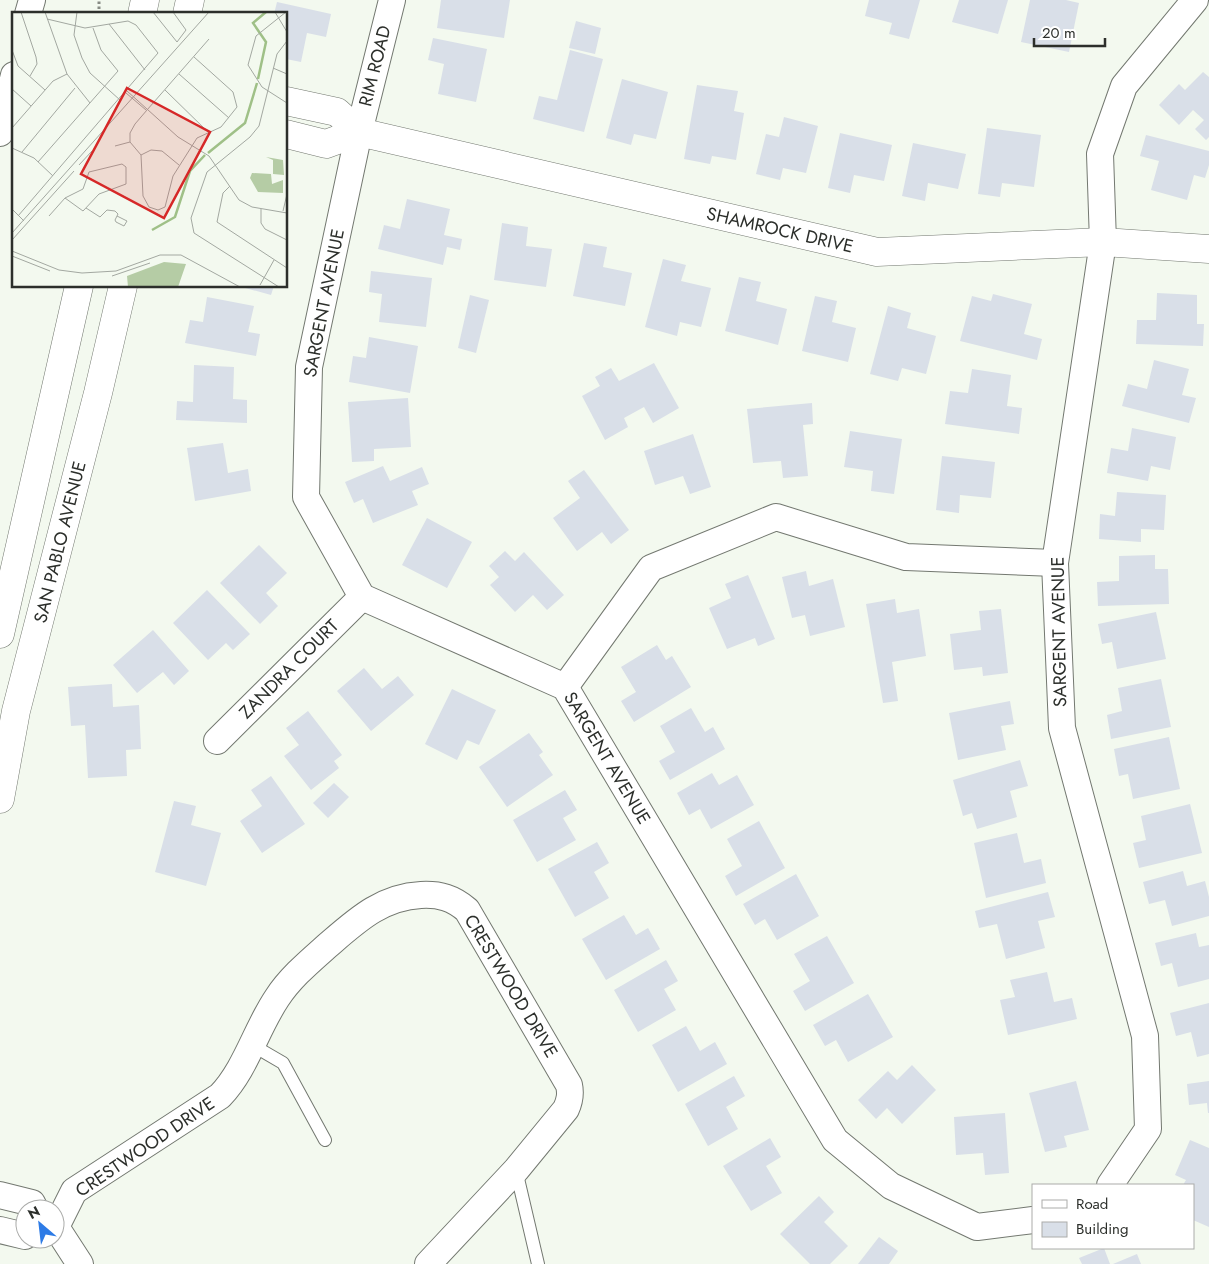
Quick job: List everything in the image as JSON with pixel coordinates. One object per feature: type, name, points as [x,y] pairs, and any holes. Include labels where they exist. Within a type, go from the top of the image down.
[{"type":"street","name":"RIM ROAD","points":[[359,132],[392,0]]},
{"type":"street","name":"SARGENT AVENUE","points":[[1111,1184],[1148,1129],[1145,1036],[1062,728],[1055,563],[1103,242],[1100,154],[1124,86],[1186,3]]},
{"type":"street","points":[[0,133],[12,83]]},
{"type":"street","name":"SHAMROCK DRIVE","points":[[288,100],[337,112],[359,132],[877,252],[1103,242],[1209,249]]},
{"type":"street","points":[[288,134],[326,144],[359,132]]},
{"type":"street","name":"SARGENT AVENUE","points":[[359,132],[309,367],[306,497],[362,597],[565,686],[835,1140],[891,1186],[977,1227],[1032,1220]]},
{"type":"street","name":"SAN PABLO AVENUE","points":[[0,634],[79,288]]},
{"type":"street","name":"SAN PABLO AVENUE","points":[[0,799],[16,711],[98,393],[123,288]]},
{"type":"street","points":[[565,686],[651,568],[776,517],[906,556],[1055,563]]},
{"type":"street","name":"ZANDRA COURT","points":[[217,741],[362,597]]},
{"type":"street","name":"CRESTWOOD DRIVE","points":[[65,1209],[74,1191],[220,1096],[227,1088],[252,1045],[278,996],[293,977],[369,912],[386,902],[406,896],[445,896],[456,901],[467,910],[564,1076],[571,1092],[566,1109],[516,1170],[428,1264]]},
{"type":"street","points":[[0,1195],[16,1199]]},
{"type":"street","points":[[0,1230],[15,1234]]},
{"type":"street","name":"CRESTWOOD DRIVE","points":[[65,1241],[80,1264]]},
{"type":"lane","points":[[252,1045],[282,1063],[325,1140]]},
{"type":"lane","points":[[516,1170],[538,1264]]},
{"type":"building","points":[[441,0],[510,0],[504,38],[437,28]]},
{"type":"building","points":[[869,0],[920,0],[909,39],[889,34],[892,23],[865,16]]},
{"type":"building","points":[[959,0],[1008,0],[998,34],[952,22]]},
{"type":"building","points":[[1030,0],[1066,0],[1079,3],[1069,52],[1021,42]]},
{"type":"building","points":[[277,2],[331,14],[326,37],[307,33],[301,62],[288,59],[288,12],[274,12]]},
{"type":"building","points":[[576,21],[601,28],[595,54],[569,48]]},
{"type":"building","points":[[433,38],[487,49],[476,102],[438,94],[444,64],[428,60]]},
{"type":"building","points":[[570,50],[603,59],[584,132],[533,119],[539,96],[557,100]]},
{"type":"building","points":[[1203,72],[1209,77],[1209,137],[1206,140],[1195,129],[1204,120],[1193,110],[1179,125],[1159,105],[1179,84],[1185,90]]},
{"type":"building","points":[[622,79],[668,92],[656,139],[634,134],[631,145],[606,138]]},
{"type":"building","points":[[697,85],[738,91],[734,111],[744,113],[736,160],[712,156],[710,164],[684,159]]},
{"type":"building","points":[[784,117],[818,126],[806,173],[783,168],[780,180],[756,174],[766,134],[779,137]]},
{"type":"building","points":[[987,128],[1041,135],[1034,187],[1002,183],[1000,197],[978,194]]},
{"type":"building","points":[[840,133],[892,145],[884,181],[854,175],[850,193],[828,188]]},
{"type":"building","points":[[1146,135],[1209,151],[1209,165],[1205,178],[1194,175],[1187,200],[1151,190],[1159,161],[1140,156]]},
{"type":"building","points":[[913,143],[966,154],[958,189],[928,183],[925,201],[902,196]]},
{"type":"building","points":[[407,199],[450,209],[444,235],[462,239],[460,250],[447,247],[443,265],[378,249],[384,225],[400,229]]},
{"type":"building","points":[[502,223],[528,227],[526,246],[552,249],[546,287],[494,280]]},
{"type":"building","points":[[584,243],[607,247],[603,267],[632,273],[625,306],[573,296]]},
{"type":"building","points":[[663,259],[686,265],[681,281],[711,288],[701,327],[680,322],[677,336],[645,327]]},
{"type":"building","points":[[371,271],[432,278],[426,327],[379,322],[382,294],[369,292]]},
{"type":"building","points":[[739,277],[761,282],[756,301],[787,309],[778,345],[725,331]]},
{"type":"building","points":[[245,288],[273,288],[271,295]]},
{"type":"building","points":[[1157,293],[1197,295],[1197,324],[1204,324],[1203,346],[1136,344],[1137,320],[1156,320]]},
{"type":"building","points":[[993,294],[1032,304],[1024,334],[1042,339],[1037,360],[960,341],[972,296],[991,301]]},
{"type":"building","points":[[470,295],[489,300],[476,353],[458,348]]},
{"type":"building","points":[[815,296],[837,301],[832,322],[856,328],[848,362],[802,351]]},
{"type":"building","points":[[207,297],[254,306],[248,332],[260,334],[256,356],[185,343],[190,320],[203,322]]},
{"type":"building","points":[[888,306],[911,313],[907,328],[936,336],[926,374],[902,368],[898,381],[870,374]]},
{"type":"building","points":[[369,337],[418,346],[410,393],[349,382],[353,356],[366,358]]},
{"type":"building","points":[[1154,360],[1189,369],[1182,395],[1196,398],[1189,423],[1122,406],[1128,384],[1147,389]]},
{"type":"building","points":[[654,363],[679,408],[653,423],[644,407],[624,418],[628,427],[605,440],[582,396],[600,386],[595,377],[611,368],[619,381]]},
{"type":"building","points":[[194,365],[234,367],[233,399],[247,400],[247,423],[176,420],[177,401],[193,402]]},
{"type":"building","points":[[972,369],[1011,375],[1007,406],[1022,408],[1019,434],[945,424],[950,391],[968,393]]},
{"type":"building","points":[[408,398],[411,447],[374,449],[374,461],[352,462],[348,402]]},
{"type":"building","points":[[812,403],[813,424],[803,425],[808,476],[783,478],[781,461],[753,463],[747,409]]},
{"type":"building","points":[[1132,428],[1176,437],[1170,470],[1151,466],[1148,481],[1107,473],[1111,448],[1128,451]]},
{"type":"building","points":[[850,431],[902,439],[894,494],[871,491],[873,471],[844,467]]},
{"type":"building","points":[[693,434],[711,487],[690,494],[683,476],[655,485],[644,451]]},
{"type":"building","points":[[223,443],[228,473],[248,469],[251,491],[195,501],[187,448]]},
{"type":"building","points":[[942,456],[995,462],[991,498],[960,495],[959,513],[936,510]]},
{"type":"building","points":[[383,466],[390,481],[422,467],[429,484],[412,491],[418,505],[373,523],[363,499],[354,503],[345,482]]},
{"type":"building","points":[[584,470],[629,530],[611,544],[602,532],[577,551],[553,518],[580,498],[568,481]]},
{"type":"building","points":[[1117,492],[1166,495],[1164,530],[1141,529],[1141,542],[1099,539],[1100,514],[1115,516]]},
{"type":"building","points":[[427,518],[472,542],[447,588],[402,565]]},
{"type":"building","points":[[259,545],[287,573],[266,593],[278,606],[260,624],[220,583]]},
{"type":"building","points":[[505,551],[515,561],[524,552],[564,595],[547,610],[533,595],[515,612],[490,585],[499,577],[489,566]]},
{"type":"building","points":[[1155,555],[1155,569],[1168,569],[1169,604],[1098,606],[1097,582],[1119,581],[1119,556]]},
{"type":"building","points":[[806,571],[809,586],[833,579],[845,627],[810,636],[805,615],[792,618],[782,577]]},
{"type":"building","points":[[748,575],[775,639],[758,646],[755,638],[727,649],[709,608],[731,598],[725,584]]},
{"type":"building","points":[[207,590],[250,634],[233,650],[226,643],[208,660],[173,623]]},
{"type":"building","points":[[895,599],[897,613],[919,609],[926,656],[892,662],[898,701],[883,703],[866,604]]},
{"type":"building","points":[[1001,609],[1008,673],[983,676],[982,667],[954,670],[950,634],[981,630],[979,611]]},
{"type":"building","points":[[1156,612],[1166,659],[1117,669],[1112,642],[1102,644],[1098,624]]},
{"type":"building","points":[[153,630],[189,671],[174,685],[163,672],[137,693],[113,665]]},
{"type":"building","points":[[657,645],[666,660],[672,656],[691,687],[634,722],[621,701],[636,692],[621,667]]},
{"type":"building","points":[[364,668],[382,689],[398,676],[414,695],[371,731],[337,691]]},
{"type":"building","points":[[1161,679],[1171,727],[1111,739],[1107,715],[1122,711],[1118,688]]},
{"type":"building","points":[[112,684],[113,707],[139,705],[141,749],[126,750],[127,776],[88,778],[85,725],[71,726],[68,687]]},
{"type":"building","points":[[452,689],[496,710],[479,745],[467,740],[457,760],[425,744]]},
{"type":"building","points":[[1010,701],[1014,724],[1001,726],[1006,750],[958,760],[949,713]]},
{"type":"building","points":[[691,708],[705,732],[713,727],[725,749],[670,780],[659,761],[675,752],[660,726]]},
{"type":"building","points":[[308,711],[342,755],[334,761],[339,768],[311,790],[284,756],[299,745],[286,728]]},
{"type":"building","points":[[529,733],[543,752],[539,755],[553,775],[507,807],[479,767]]},
{"type":"building","points":[[1169,737],[1180,789],[1133,799],[1128,774],[1119,776],[1114,749]]},
{"type":"building","points":[[1020,760],[1028,786],[1010,791],[1017,817],[977,829],[972,813],[963,816],[953,780]]},
{"type":"building","points":[[712,773],[719,785],[737,775],[754,805],[711,829],[700,809],[689,815],[677,793]]},
{"type":"building","points":[[271,776],[305,824],[262,853],[240,821],[262,806],[251,790]]},
{"type":"building","points":[[334,783],[349,797],[328,818],[313,803]]},
{"type":"building","points":[[565,790],[577,810],[563,818],[576,840],[537,862],[513,820]]},
{"type":"building","points":[[174,801],[196,806],[191,825],[221,833],[206,886],[155,872]]},
{"type":"building","points":[[1190,804],[1202,853],[1139,868],[1133,843],[1146,840],[1141,816]]},
{"type":"building","points":[[759,821],[785,868],[736,896],[725,876],[742,866],[727,839]]},
{"type":"building","points":[[1017,833],[1024,863],[1041,859],[1046,883],[986,898],[974,843]]},
{"type":"building","points":[[597,842],[609,863],[594,872],[609,898],[575,917],[548,869]]},
{"type":"building","points":[[1183,871],[1187,886],[1205,881],[1209,897],[1209,916],[1172,926],[1165,900],[1149,904],[1143,882]]},
{"type":"building","points":[[796,874],[819,916],[777,940],[765,919],[755,925],[743,904]]},
{"type":"building","points":[[1048,892],[1055,917],[1038,921],[1045,948],[1006,959],[997,924],[979,928],[975,911]]},
{"type":"building","points":[[624,915],[636,935],[648,928],[660,949],[606,980],[582,939]]},
{"type":"building","points":[[1196,933],[1199,947],[1209,945],[1209,979],[1178,987],[1172,963],[1161,966],[1155,943]]},
{"type":"building","points":[[827,936],[854,983],[805,1011],[793,991],[810,981],[794,954]]},
{"type":"building","points":[[666,960],[678,981],[664,989],[676,1010],[638,1032],[614,990]]},
{"type":"building","points":[[1047,972],[1054,1002],[1072,998],[1077,1019],[1008,1035],[1000,1000],[1015,997],[1010,980]]},
{"type":"building","points":[[868,994],[893,1037],[848,1062],[836,1040],[825,1046],[813,1025]]},
{"type":"building","points":[[1209,1003],[1209,1054],[1197,1057],[1191,1032],[1176,1036],[1170,1013]]},
{"type":"building","points":[[686,1026],[700,1051],[715,1042],[727,1064],[678,1092],[652,1045]]},
{"type":"building","points":[[912,1065],[936,1090],[902,1124],[887,1108],[876,1119],[858,1100],[888,1071],[897,1080]]},
{"type":"building","points":[[734,1076],[745,1096],[726,1107],[738,1129],[708,1146],[685,1104]]},
{"type":"building","points":[[1076,1081],[1089,1130],[1064,1136],[1067,1147],[1045,1152],[1029,1093]]},
{"type":"building","points":[[1209,1081],[1208,1113],[1207,1103],[1189,1105],[1187,1084]]},
{"type":"building","points":[[1005,1113],[1009,1173],[985,1175],[983,1153],[956,1155],[954,1117]]},
{"type":"building","points":[[770,1138],[781,1157],[766,1166],[782,1193],[751,1211],[723,1166]]},
{"type":"building","points":[[1190,1140],[1209,1148],[1209,1227],[1194,1220],[1194,1184],[1184,1184],[1186,1180],[1175,1175]]},
{"type":"building","points":[[819,1196],[834,1212],[824,1222],[848,1246],[830,1264],[810,1264],[780,1234]]},
{"type":"building","points":[[879,1237],[898,1251],[889,1264],[858,1264]]},
{"type":"building","points":[[1104,1249],[1110,1264],[1082,1264],[1079,1258]]},
{"type":"building","points":[[1137,1254],[1141,1264],[1113,1264]]}]
